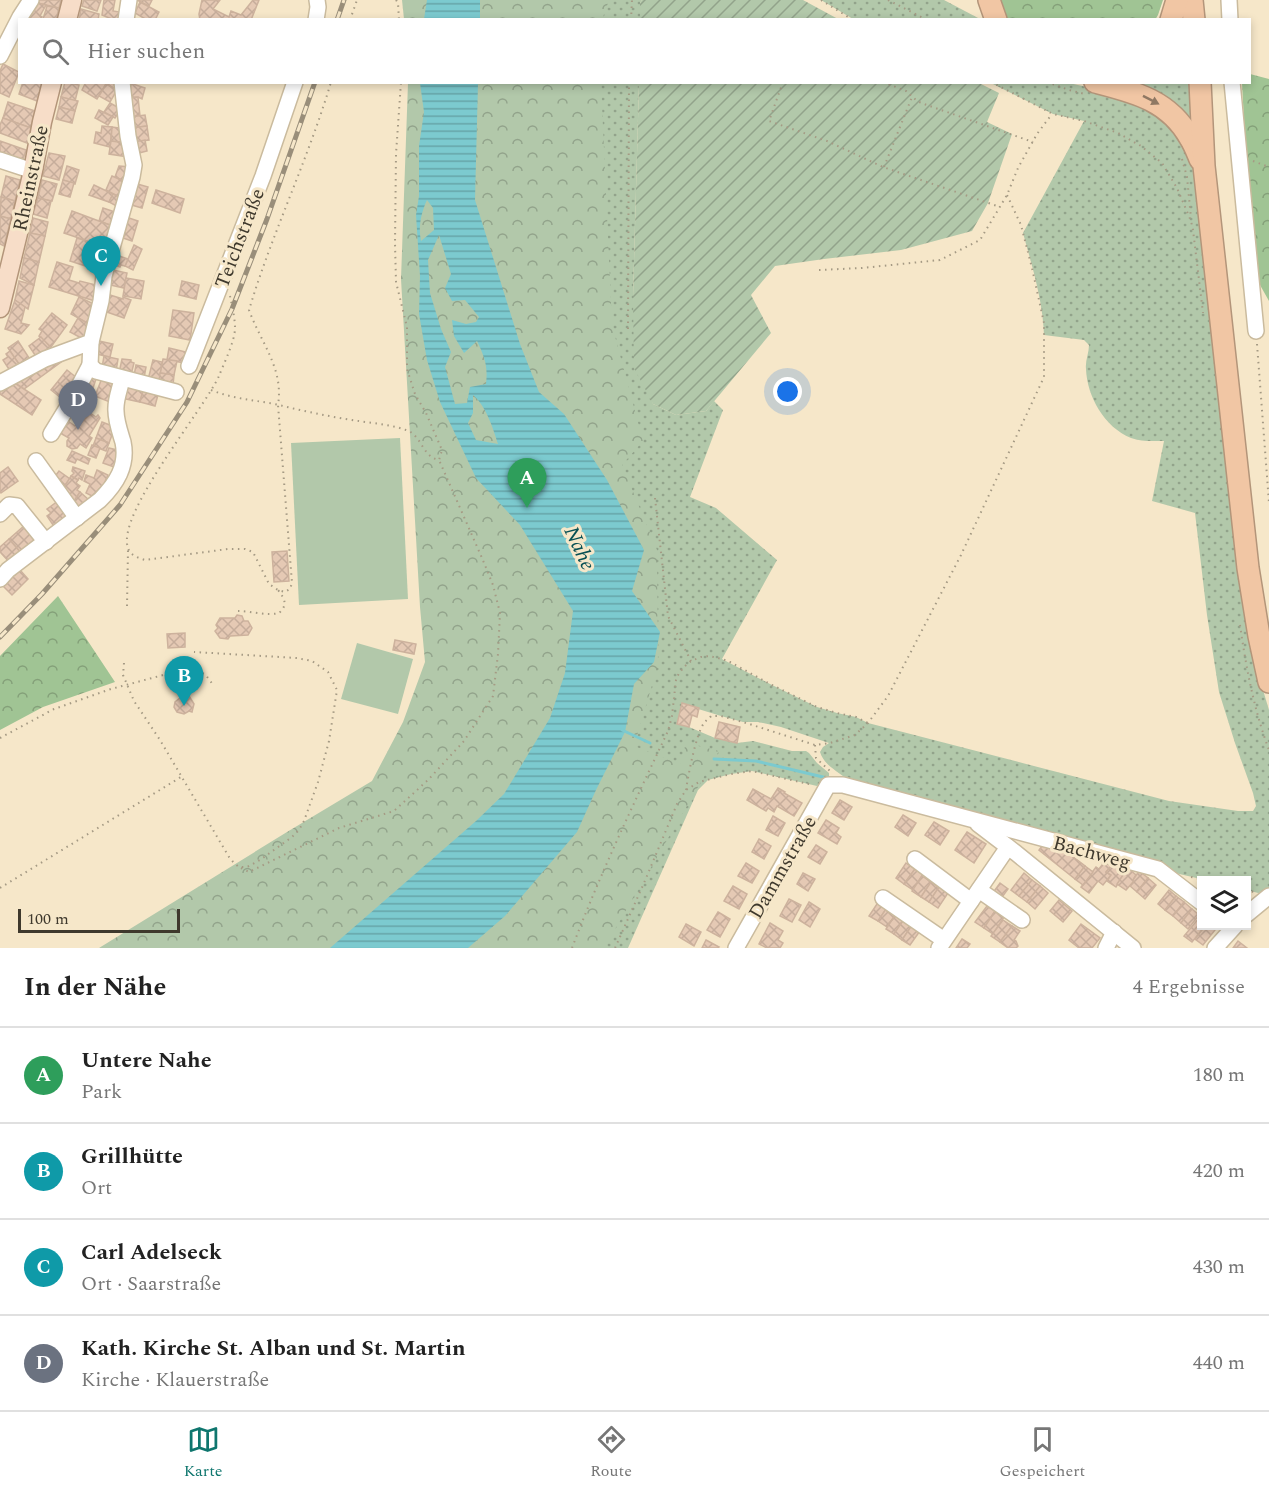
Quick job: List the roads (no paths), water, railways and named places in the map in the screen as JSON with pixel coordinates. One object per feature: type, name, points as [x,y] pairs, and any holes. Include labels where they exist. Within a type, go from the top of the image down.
[{"type":"highway","points":[[989,0],[995,18]]},
{"type":"highway","points":[[1172,18],[1177,0]]},
{"type":"highway","points":[[1192,0],[1196,18]]},
{"type":"highway","points":[[1196,18],[1199,0]]},
{"type":"highway","points":[[1201,84],[1204,166],[1251,591],[1269,682]]},
{"type":"highway","points":[[1201,84],[1212,152],[1269,632]]},
{"type":"highway","points":[[1092,89],[1143,96],[1159,104],[1170,112],[1190,136],[1204,166]]},
{"type":"main road","points":[[68,18],[72,0]]},
{"type":"main road","name":"Rheinstraße","points":[[0,308],[52,84]]},
{"type":"street","points":[[19,18],[31,0]]},
{"type":"street","points":[[126,18],[129,0]]},
{"type":"street","points":[[316,18],[317,0]]},
{"type":"street","points":[[1229,0],[1230,18]]},
{"type":"street","points":[[0,56],[18,21]]},
{"type":"street","points":[[51,434],[90,365],[91,342],[101,302],[104,276],[132,177],[134,165],[122,84]]},
{"type":"street","name":"Teichstraße","points":[[189,366],[263,176],[294,84]]},
{"type":"street","points":[[1232,84],[1256,331]]},
{"type":"street","points":[[0,160],[33,171]]},
{"type":"street","points":[[0,383],[45,359],[91,342]]},
{"type":"street","points":[[90,365],[96,371],[176,392]]},
{"type":"street","points":[[0,579],[8,570],[107,493],[119,476],[124,464],[125,453],[115,409],[122,379]]},
{"type":"street","points":[[36,461],[77,518]]},
{"type":"street","points":[[0,514],[9,505],[17,506],[46,542]]},
{"type":"street","name":"Bachweg","points":[[828,785],[843,785],[1158,869],[1197,899]]},
{"type":"street","name":"Dammstraße","points":[[736,948],[828,785]]},
{"type":"street","name":"Bachweg","points":[[973,821],[1133,948]]},
{"type":"street","points":[[883,897],[941,944],[1008,847]]},
{"type":"street","points":[[915,860],[1022,920]]},
{"type":"street","points":[[1251,911],[1269,896]]},
{"type":"street","points":[[1215,948],[1229,930]]},
{"type":"street","points":[[1106,948],[1114,932]]},
{"type":"water","points":[[427,0],[480,0],[480,18],[424,18]]},
{"type":"water","name":"Nahe","points":[[420,84],[478,84],[475,200],[520,344],[539,392],[564,414],[607,480],[644,550],[632,591],[660,632],[654,662],[634,684],[625,732],[577,832],[505,916],[468,948],[330,948],[504,794],[550,718],[565,673],[573,611],[520,525],[476,478],[440,402],[427,360],[419,314],[420,276],[416,215],[419,196],[419,146],[424,112]],"holes":[[[427,200],[433,208],[434,230],[421,241],[421,220]],[[439,235],[451,274],[445,288],[452,301],[465,300],[479,317],[476,322],[466,324],[452,320],[454,336],[464,353],[477,341],[487,372],[486,384],[470,387],[467,403],[455,404],[445,367],[451,352],[430,293],[428,260]],[[473,395],[485,411],[498,444],[476,440],[468,423],[473,413]]]},
{"type":"waterway","points":[[622,730],[650,743]]},
{"type":"waterway","points":[[714,759],[756,761],[823,777]]},
{"type":"railway","points":[[338,18],[344,0]]},
{"type":"railway","points":[[0,637],[42,594],[120,505],[187,402],[232,309],[267,219],[314,84]]},
{"type":"place","name":"Carl Adelseck","points":[[101,286]]},
{"type":"place","name":"Kath. Kirche St. Alban und St. Martin","points":[[78,430]]},
{"type":"place","name":"Untere Nahe","points":[[527,508]]},
{"type":"place","name":"Grillhütte","points":[[184,706]]}]
